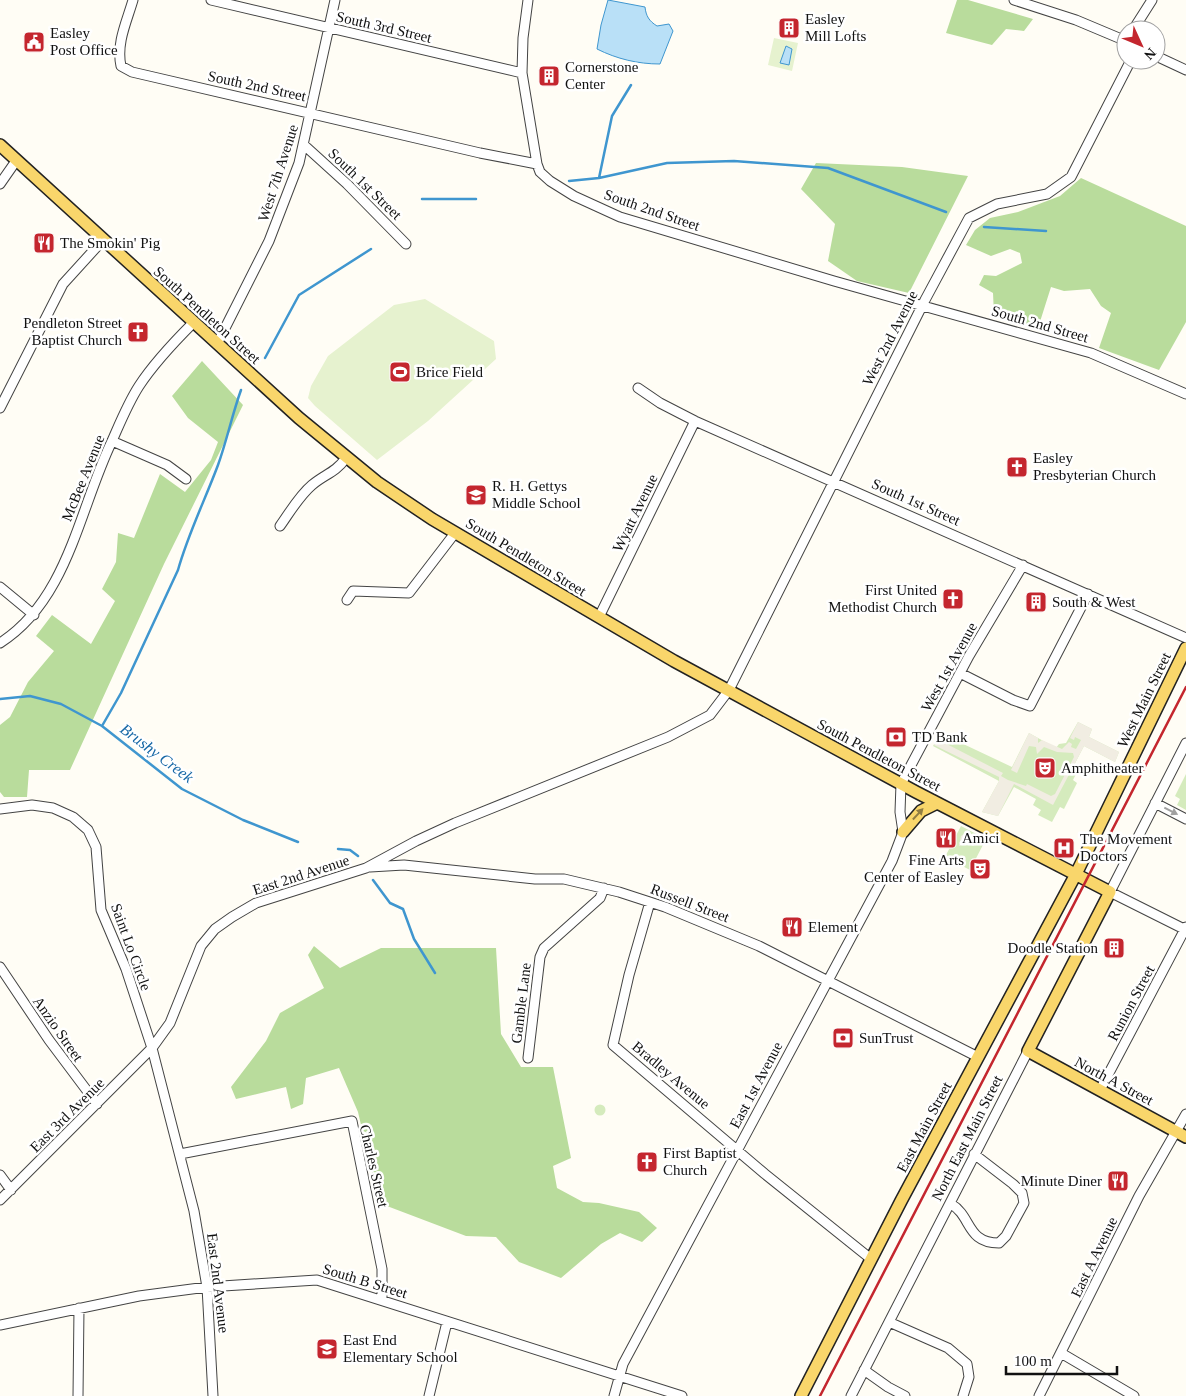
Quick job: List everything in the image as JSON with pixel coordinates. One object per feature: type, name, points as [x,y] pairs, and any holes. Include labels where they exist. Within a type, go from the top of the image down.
[{"type":"main road","name":"South Pendleton Street","points":[[0,145],[217,344],[346,458],[377,482],[455,533],[729,690],[901,784],[1110,892]]},
{"type":"main road","name":"West Main Street","points":[[1076,874],[1186,648]]},
{"type":"main road","points":[[903,832],[921,811],[937,803]]},
{"type":"main road","name":"East Main Street","points":[[801,1396],[871,1259],[1076,874]]},
{"type":"main road","name":"North East Main Street","points":[[1028,1051],[1110,892]]},
{"type":"main road","name":"North A Street","points":[[1028,1051],[1182,1135]]},
{"type":"street","name":"South 2nd Street","points":[[133,0],[120,40],[119,56],[121,66],[125,69],[139,74],[311,112],[480,153],[537,164],[540,172],[550,181],[574,196],[620,217],[922,306],[1091,353],[1186,394]]},
{"type":"street","name":"South 3rd Street","points":[[211,0],[522,73]]},
{"type":"street","name":"West 7th Avenue","points":[[217,344],[269,241],[304,145],[335,0]]},
{"type":"street","points":[[528,0],[522,73],[537,164]]},
{"type":"street","points":[[1014,0],[1076,20],[1116,36]]},
{"type":"street","points":[[1139,20],[1152,0]]},
{"type":"street","points":[[1166,61],[1186,70]]},
{"type":"street","name":"West 2nd Avenue","points":[[729,690],[922,306],[969,218],[997,204],[1047,194],[1071,177],[1126,70]]},
{"type":"street","name":"South 1st Street","points":[[304,145],[347,184],[406,244]]},
{"type":"street","points":[[0,184],[16,160]]},
{"type":"street","points":[[0,408],[63,284],[103,240]]},
{"type":"street","name":"McBee Avenue","points":[[0,643],[21,629],[34,615],[59,573],[112,441],[138,387],[171,345],[193,322]]},
{"type":"street","name":"South 1st Street","points":[[638,388],[660,403],[695,421],[1186,638]]},
{"type":"street","name":"Wyatt Avenue","points":[[599,617],[695,421]]},
{"type":"street","points":[[112,441],[167,465],[186,479]]},
{"type":"street","points":[[280,526],[305,492],[316,482],[338,469],[346,458]]},
{"type":"street","points":[[347,600],[353,591],[408,594],[455,533]]},
{"type":"street","name":"West 1st Avenue","points":[[901,784],[960,674],[1023,565]]},
{"type":"street","points":[[0,587],[34,615]]},
{"type":"street","points":[[960,674],[1013,700],[1030,706],[1088,594]]},
{"type":"street","name":"East 2nd Avenue","points":[[213,1396],[207,1287],[194,1211],[152,1048],[170,1023],[201,946],[215,929],[256,903],[366,868],[454,823],[668,737],[710,715],[729,690]]},
{"type":"street","points":[[1186,742],[1110,892],[1186,929]]},
{"type":"street","name":"East 1st Avenue","points":[[614,1396],[623,1364],[892,861],[903,832],[900,812],[901,784]]},
{"type":"street","points":[[1155,803],[1186,819]]},
{"type":"street","name":"Saint Lo Circle","points":[[0,809],[32,805],[53,808],[73,817],[88,830],[96,847],[101,910],[126,969],[152,1048]]},
{"type":"street","name":"Russell Street","points":[[366,868],[404,865],[534,879],[564,879],[604,888],[650,902],[759,946],[978,1057]]},
{"type":"street","name":"Gamble Lane","points":[[528,1058],[540,957],[544,948],[600,898],[604,888]]},
{"type":"street","name":"Bradley Avenue","points":[[650,902],[629,975],[613,1045],[737,1150],[871,1259]]},
{"type":"street","name":"Runion Street","points":[[1100,1090],[1186,929]]},
{"type":"street","name":"Anzio Street","points":[[0,967],[49,1040],[97,1104]]},
{"type":"street","name":"East 3rd Avenue","points":[[0,1200],[152,1048]]},
{"type":"street","name":"North East Main Street","points":[[851,1396],[1028,1051]]},
{"type":"street","name":"East A Avenue","points":[[1039,1396],[1140,1196],[1182,1135],[1186,1114]]},
{"type":"street","name":"Charles Street","points":[[180,1154],[352,1121],[382,1270],[382,1300]]},
{"type":"street","points":[[951,1204],[957,1208],[977,1238],[989,1243],[999,1243],[1006,1236],[1024,1203],[1022,1193],[1013,1184],[974,1154]]},
{"type":"street","points":[[0,1175],[11,1190]]},
{"type":"street","name":"South B Street","points":[[0,1325],[139,1296],[207,1287],[317,1280],[682,1396]]},
{"type":"street","points":[[78,1396],[79,1308]]},
{"type":"street","points":[[429,1396],[447,1322]]},
{"type":"street","points":[[889,1322],[948,1348],[967,1364],[969,1377],[963,1396]]},
{"type":"street","points":[[1061,1353],[1134,1396]]},
{"type":"street","points":[[864,1370],[888,1388],[905,1396]]},
{"type":"green space","points":[[957,0],[968,0],[1033,19],[1024,31],[1006,29],[992,45],[946,33]]},
{"type":"green space","points":[[774,38],[798,43],[792,71],[768,65]]},
{"type":"green space","points":[[816,163],[902,167],[968,176],[909,293],[857,281],[828,261],[835,224],[801,189]]},
{"type":"green space","points":[[1081,178],[1186,226],[1186,322],[1159,370],[1099,348],[1111,313],[1101,306],[1090,289],[1064,291],[1051,287],[1038,328],[994,315],[993,293],[979,285],[984,275],[996,276],[1022,263],[1020,253],[1010,249],[991,256],[966,245],[975,230],[990,218],[1018,212],[1060,196]]},
{"type":"green space","name":"Brice Field","points":[[425,299],[494,341],[496,359],[428,421],[377,460],[315,406],[308,398],[311,386],[328,356],[394,305]]},
{"type":"green space","points":[[202,361],[243,405],[164,564],[70,770],[29,770],[27,797],[4,797],[0,792],[0,725],[10,717],[28,682],[54,651],[36,636],[52,615],[91,644],[115,601],[102,589],[116,562],[118,533],[134,538],[160,474],[185,492],[211,460],[218,442],[188,418],[172,396]]},
{"type":"green space","points":[[1078,722],[1092,729],[1089,737],[1119,752],[1115,762],[1084,746],[1071,771],[1076,774],[1073,780],[1077,783],[1064,809],[1060,807],[1052,822],[1038,815],[1041,810],[1033,805],[1036,799],[1014,787],[998,816],[982,812],[999,781],[933,746],[940,733],[1012,767],[1029,733],[1056,748],[1059,744],[1066,743]]},
{"type":"green space","points":[[1186,774],[1186,810],[1177,805],[1180,799],[1175,796]]},
{"type":"green space","points":[[961,826],[986,839],[970,870],[945,857]]},
{"type":"green space","points":[[314,946],[340,968],[381,948],[496,948],[501,1034],[521,1067],[553,1067],[571,1158],[553,1166],[557,1188],[583,1202],[599,1203],[639,1212],[657,1228],[642,1242],[620,1233],[601,1244],[561,1278],[519,1262],[496,1237],[466,1236],[379,1203],[358,1112],[339,1068],[306,1078],[303,1104],[291,1109],[286,1087],[236,1099],[231,1087],[266,1041],[280,1013],[324,988],[308,955]]},
{"type":"green space","points":[[600,1104],[606,1110],[600,1116],[594,1110]]},
{"type":"shaded area","points":[[1078,722],[1092,729],[1089,737],[1119,752],[1115,762],[1084,746],[1053,805],[1014,784],[998,816],[982,812],[999,781],[999,777],[934,745],[937,739],[1003,773],[1001,776],[1008,780],[1026,786],[1027,784],[1051,796],[1055,794],[1074,757],[1073,753],[1057,752],[1044,747],[1037,754],[1036,747],[1029,746],[1017,773],[1011,770],[1029,733],[1038,738],[1038,743],[1042,740],[1062,749],[1069,742],[1072,744],[1071,747],[1076,749],[1081,740],[1075,737],[1074,740],[1070,738]]},
{"type":"shaded area","points":[[964,834],[969,837],[970,843],[959,846],[961,836]]},
{"type":"water","points":[[608,0],[645,7],[648,18],[654,24],[657,26],[669,24],[673,31],[660,64],[628,60],[612,56],[597,49]]},
{"type":"water","points":[[786,46],[792,49],[789,65],[780,63]]},
{"type":"waterway","points":[[599,178],[612,116],[631,85]]},
{"type":"waterway","points":[[569,181],[599,178],[667,163],[734,161],[828,168],[946,212]]},
{"type":"waterway","points":[[422,199],[476,199]]},
{"type":"waterway","points":[[984,227],[1046,231]]},
{"type":"waterway","points":[[265,358],[299,295],[371,249]]},
{"type":"waterway","points":[[102,726],[121,693],[178,570],[218,465],[241,390]]},
{"type":"waterway","name":"Brushy Creek","points":[[0,699],[30,696],[61,704],[102,726],[182,789],[243,820],[298,842]]},
{"type":"waterway","name":"Brushy Creek","points":[[338,849],[350,850],[358,856]]},
{"type":"waterway","name":"Brushy Creek","points":[[373,880],[390,903],[403,909],[414,939],[435,973]]},
{"type":"railway","points":[[820,1396],[1186,687]]},
{"type":"place","name":"Easley Mill Lofts","points":[[789,28]]},
{"type":"place","name":"Easley Post Office","points":[[34,42]]},
{"type":"place","name":"Cornerstone Center","points":[[549,76]]},
{"type":"place","name":"The Smokin' Pig","points":[[44,243]]},
{"type":"place","name":"Pendleton Street Baptist Church","points":[[138,332]]},
{"type":"place","name":"Brice Field","points":[[400,372]]},
{"type":"place","name":"Easley Presbyterian Church","points":[[1017,467]]},
{"type":"place","name":"R. H. Gettys Middle School","points":[[476,495]]},
{"type":"place","name":"First United Methodist Church","points":[[953,599]]},
{"type":"place","name":"South & West","points":[[1036,602]]},
{"type":"place","name":"TD Bank","points":[[896,737]]},
{"type":"place","name":"Amphitheater","points":[[1045,768]]},
{"type":"place","name":"Amici","points":[[946,838]]},
{"type":"place","name":"The Movement Doctors","points":[[1064,848]]},
{"type":"place","name":"Fine Arts Center of Easley","points":[[980,869]]},
{"type":"place","name":"Element","points":[[792,927]]},
{"type":"place","name":"Doodle Station","points":[[1114,948]]},
{"type":"place","name":"SunTrust","points":[[843,1038]]},
{"type":"place","name":"First Baptist Church","points":[[647,1162]]},
{"type":"place","name":"Minute Diner","points":[[1118,1181]]},
{"type":"place","name":"East End Elementary School","points":[[327,1349]]}]
